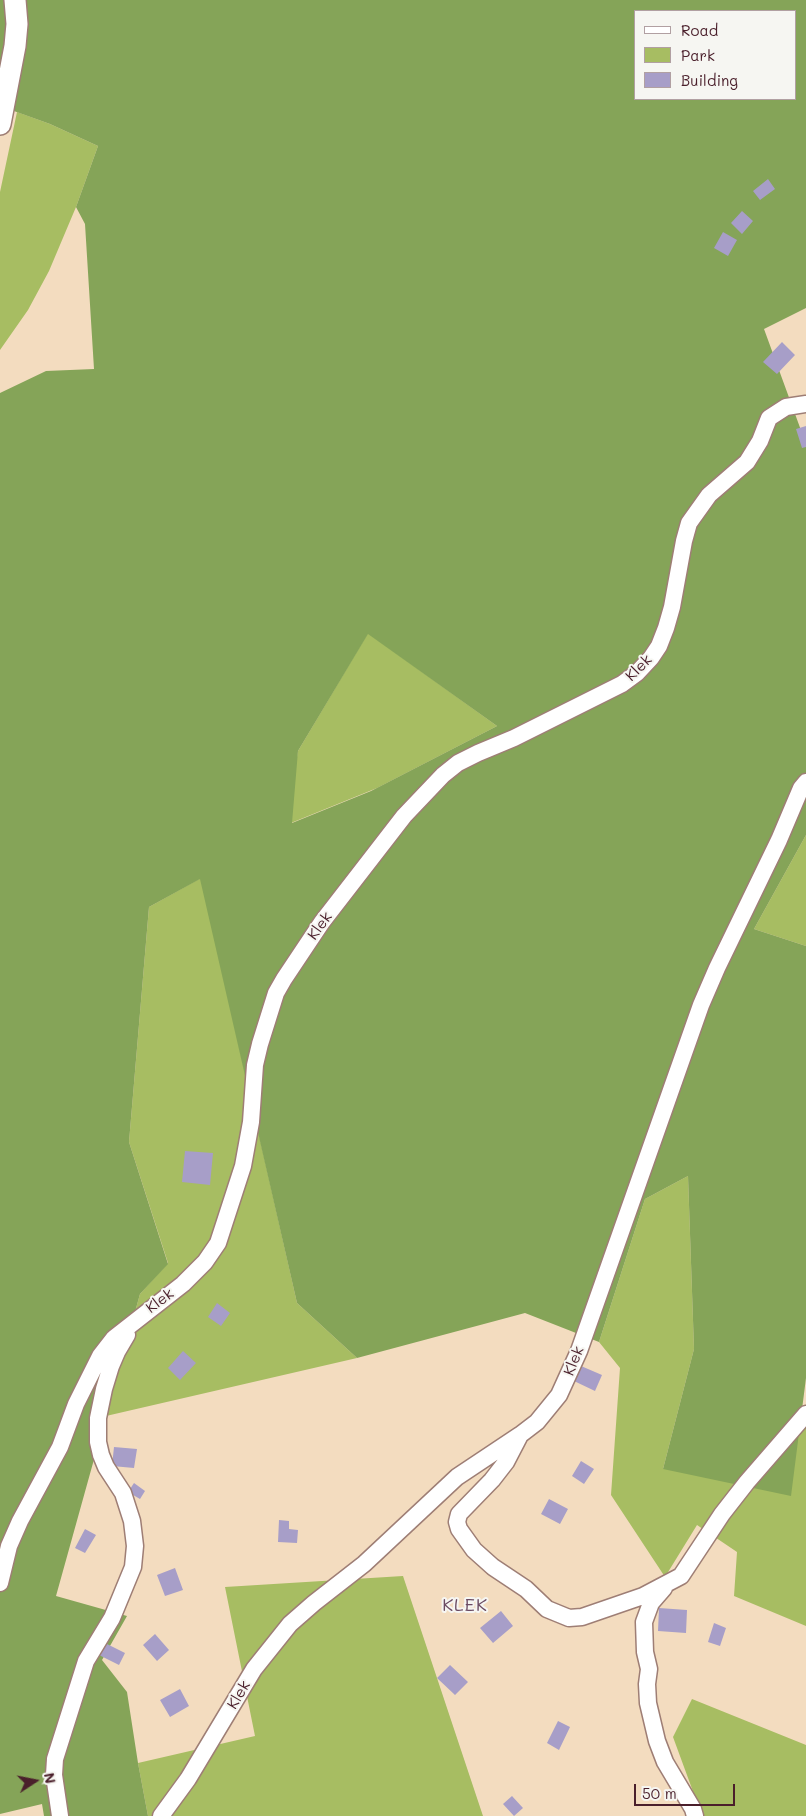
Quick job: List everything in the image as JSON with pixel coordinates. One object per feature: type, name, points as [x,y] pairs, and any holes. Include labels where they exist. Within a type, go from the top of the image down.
[{"type":"main road","points":[[0,124],[15,46],[17,24],[15,0]]},
{"type":"street","name":"Klek","points":[[0,1583],[9,1546],[20,1521],[60,1447],[87,1379],[100,1356],[114,1338],[183,1284],[205,1262],[218,1243],[243,1166],[252,1114],[256,1065],[260,1044],[276,993],[322,922],[404,816],[443,775],[458,763],[610,691],[644,666],[659,646],[666,628],[689,523],[709,495],[746,462],[760,441],[768,418],[786,407],[806,404]]},
{"type":"street","name":"Klek","points":[[161,1816],[188,1779],[254,1669],[290,1624],[364,1564],[457,1477],[537,1422],[560,1395],[579,1351],[701,1005],[806,782]]},
{"type":"street","points":[[60,1816],[54,1775],[55,1759],[86,1661],[112,1618],[133,1567],[135,1546],[132,1521],[123,1493],[101,1455],[98,1442],[98,1418],[111,1366],[124,1339],[142,1315]]},
{"type":"street","points":[[520,1435],[506,1462],[492,1480],[459,1514],[457,1522],[459,1529],[474,1550],[493,1567],[526,1589],[547,1609],[568,1618],[582,1617],[643,1596],[681,1576],[732,1502],[806,1414]]},
{"type":"street","points":[[668,1582],[651,1603],[644,1622],[645,1652],[649,1669],[647,1684],[648,1703],[657,1741],[665,1762],[693,1809],[695,1816]]},
{"type":"green space","points":[[0,0],[806,0],[806,308],[764,329],[806,444],[806,835],[754,929],[806,946],[806,1378],[791,1496],[663,1469],[694,1349],[688,1176],[645,1199],[599,1342],[525,1313],[357,1358],[297,1303],[200,879],[149,907],[129,1142],[168,1264],[140,1294],[56,1596],[127,1616],[102,1660],[127,1692],[148,1816],[44,1816],[42,1804],[0,1814],[0,393],[46,371],[94,369],[85,224],[76,207],[98,146],[50,124],[0,106]],"holes":[[[368,634],[497,726],[371,791],[292,823],[298,751]]]},
{"type":"green space","points":[[17,112],[50,124],[98,146],[76,207],[49,271],[28,310],[0,350],[0,192]]},
{"type":"green space","points":[[368,633],[497,726],[377,788],[286,825],[298,751]]},
{"type":"green space","points":[[806,835],[806,946],[754,929]]},
{"type":"green space","points":[[201,878],[297,1303],[357,1358],[106,1416],[140,1294],[168,1263],[129,1142],[149,907]]},
{"type":"green space","points":[[688,1176],[694,1349],[663,1469],[801,1418],[806,1427],[806,1626],[734,1596],[737,1552],[697,1525],[665,1577],[611,1495],[620,1368],[599,1342],[645,1199]]},
{"type":"green space","points":[[403,1576],[483,1816],[148,1816],[138,1763],[255,1736],[225,1587]]},
{"type":"green space","points":[[692,1699],[806,1745],[806,1816],[702,1816],[673,1737]]},
{"type":"building","points":[[768,179],[775,189],[760,200],[753,191]]},
{"type":"building","points":[[742,211],[753,221],[742,234],[731,223]]},
{"type":"building","points":[[723,232],[737,240],[728,256],[714,248]]},
{"type":"building","points":[[782,342],[795,355],[777,374],[763,362]]},
{"type":"building","points":[[806,426],[806,447],[802,448],[796,429]]},
{"type":"building","points":[[185,1151],[213,1153],[210,1185],[182,1182]]},
{"type":"building","points":[[217,1303],[230,1313],[221,1326],[208,1317]]},
{"type":"building","points":[[183,1351],[196,1363],[180,1380],[168,1368]]},
{"type":"building","points":[[581,1366],[602,1375],[595,1391],[574,1381]]},
{"type":"building","points":[[114,1447],[137,1449],[134,1468],[112,1466]]},
{"type":"building","points":[[581,1461],[594,1469],[584,1484],[572,1476]]},
{"type":"building","points":[[134,1483],[145,1491],[140,1499],[128,1492]]},
{"type":"building","points":[[549,1499],[568,1509],[560,1524],[541,1514]]},
{"type":"building","points":[[279,1520],[289,1521],[289,1529],[298,1530],[297,1543],[278,1542]]},
{"type":"building","points":[[85,1529],[96,1535],[85,1553],[75,1548]]},
{"type":"building","points":[[175,1568],[183,1590],[165,1596],[157,1575]]},
{"type":"building","points":[[659,1608],[687,1610],[686,1633],[658,1631]]},
{"type":"building","points":[[501,1611],[513,1626],[493,1643],[480,1628]]},
{"type":"building","points":[[714,1623],[726,1628],[720,1646],[708,1642]]},
{"type":"building","points":[[155,1634],[169,1650],[157,1661],[143,1645]]},
{"type":"building","points":[[105,1643],[125,1653],[119,1665],[99,1655]]},
{"type":"building","points":[[450,1665],[468,1682],[455,1695],[437,1678]]},
{"type":"building","points":[[180,1689],[189,1706],[170,1717],[160,1700]]},
{"type":"building","points":[[558,1721],[570,1727],[559,1750],[547,1743]]},
{"type":"building","points":[[512,1796],[523,1808],[514,1816],[503,1804]]},
{"type":"district","name":"KLEK","points":[[465,1605]]}]
